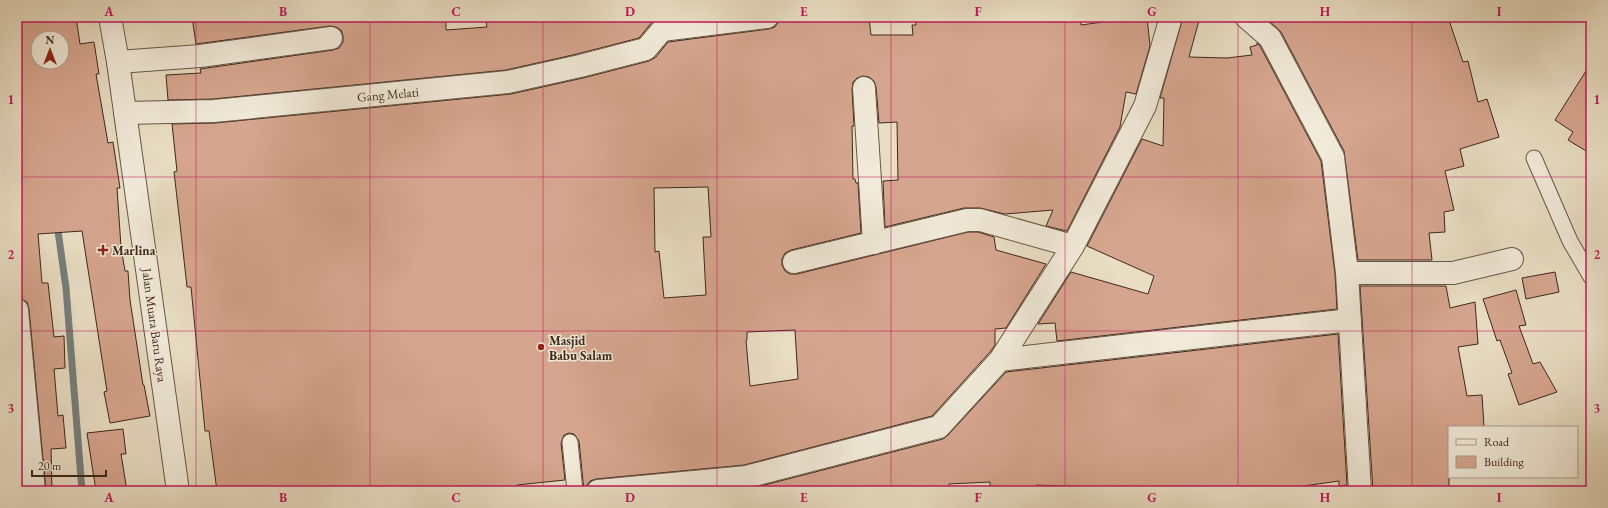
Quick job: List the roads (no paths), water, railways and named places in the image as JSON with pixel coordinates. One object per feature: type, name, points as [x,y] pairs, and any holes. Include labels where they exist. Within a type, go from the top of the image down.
[{"type":"street","name":"Jalan Muara Baru Raya","points":[[110,17],[118,62],[178,491]]},
{"type":"street","name":"Gang Melati","points":[[125,113],[214,111],[508,82],[580,66],[646,48],[662,30],[766,17]]},
{"type":"street","points":[[598,491],[746,477],[939,427],[1000,360],[1073,246],[1145,106],[1171,17]]},
{"type":"street","points":[[1246,17],[1270,38],[1333,157],[1347,273],[1360,491]]},
{"type":"street","points":[[118,62],[200,56],[331,38]]},
{"type":"street","points":[[864,88],[874,243]]},
{"type":"street","points":[[794,262],[967,220],[980,220],[1073,246]]},
{"type":"street","points":[[1347,273],[1452,273],[1512,259]]},
{"type":"street","points":[[17,310],[34,491]]},
{"type":"street","points":[[1000,360],[1350,320]]},
{"type":"lane","points":[[1534,158],[1570,241],[1591,277]]},
{"type":"lane","points":[[570,442],[575,491]]},
{"type":"waterway","points":[[57,224],[66,288],[82,491]]},
{"type":"place","name":"Marlina","points":[[103,250]]},
{"type":"place","name":"Masjid Babu Salam","points":[[541,347]]}]
